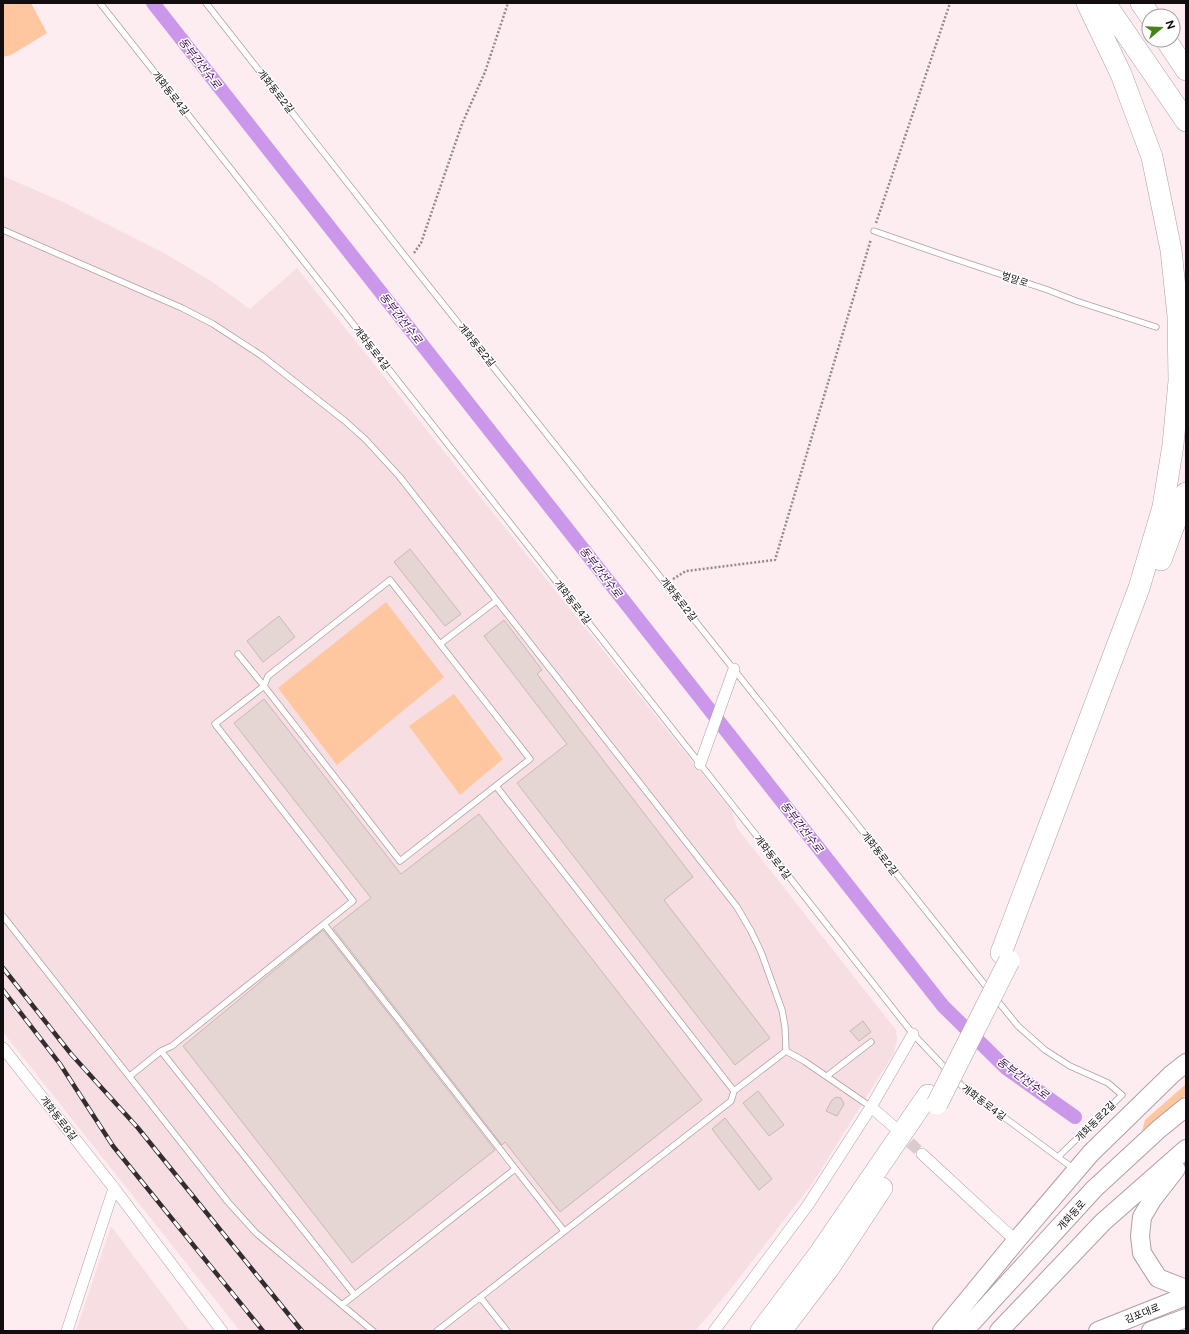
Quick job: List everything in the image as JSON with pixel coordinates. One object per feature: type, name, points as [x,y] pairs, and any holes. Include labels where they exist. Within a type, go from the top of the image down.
[{"type":"highway","points":[[1005,957],[1138,588],[1163,507],[1173,445],[1179,381],[1178,323],[1171,250],[1152,157],[1121,74],[1087,3]]},
{"type":"highway","points":[[1105,3],[1186,121]]},
{"type":"highway","points":[[1171,48],[1186,70]]},
{"type":"highway","points":[[781,1331],[829,1268],[933,1099],[1005,957],[1186,493]]},
{"type":"highway","points":[[761,1331],[933,1099]]},
{"type":"main road","points":[[942,1331],[1016,1241],[1097,1147],[1172,1074],[1186,1063]]},
{"type":"main road","name":"개화동로","points":[[964,1331],[1094,1189],[1159,1129],[1186,1107]]},
{"type":"main road","points":[[999,1331],[1103,1222],[1186,1149]]},
{"type":"main road","points":[[1186,1157],[1152,1200],[1142,1217],[1140,1236],[1142,1253],[1158,1278],[1186,1289]]},
{"type":"main road","name":"김포대로","points":[[1098,1331],[1186,1296]]},
{"type":"main road","name":"김포대로","points":[[1151,1331],[1185,1323]]},
{"type":"street","points":[[700,764],[734,669]]},
{"type":"street","points":[[714,1331],[808,1205],[871,1108],[914,1034]]},
{"type":"street","name":"개화동로8길","points":[[3,1048],[114,1188],[222,1331]]},
{"type":"street","points":[[871,1108],[893,1126]]},
{"type":"street","points":[[922,1154],[1016,1241]]},
{"type":"street","points":[[67,1331],[114,1188]]},
{"type":"lane","name":"개화동로4길","points":[[100,3],[914,1034],[962,1086],[1076,1171]]},
{"type":"lane","name":"개화동로2길","points":[[206,3],[408,260],[667,583],[1018,1026],[1045,1050],[1070,1066],[1108,1083],[1122,1095],[1058,1158]]},
{"type":"lane","points":[[3,230],[182,308],[213,324],[275,366],[345,421],[366,440],[399,476],[737,907],[761,952],[782,1010],[785,1027],[786,1051]]},
{"type":"lane","name":"벌말로","points":[[874,231],[1156,327]]},
{"type":"lane","points":[[130,1076],[161,1051],[172,1046],[353,901],[215,724],[264,686],[268,676],[390,580],[530,759],[400,861],[264,686],[238,654]]},
{"type":"lane","points":[[440,644],[496,601]]},
{"type":"lane","points":[[496,786],[734,1091]]},
{"type":"lane","points":[[3,916],[228,1202],[256,1233],[374,1331]]},
{"type":"lane","points":[[324,924],[564,1231]]},
{"type":"lane","points":[[827,1076],[871,1042]]},
{"type":"lane","points":[[161,1051],[354,1294]]},
{"type":"lane","points":[[786,1051],[827,1076],[871,1108]]},
{"type":"lane","points":[[436,1331],[730,1101],[734,1091],[786,1051]]},
{"type":"lane","points":[[342,1305],[354,1294],[516,1169]]},
{"type":"lane","points":[[480,1297],[507,1331]]},
{"type":"path","points":[[408,260],[421,243],[462,124],[485,72],[508,3]]},
{"type":"path","points":[[667,583],[686,571],[775,560],[874,231],[950,3]]},
{"type":"shaded area","points":[[3,3],[31,3],[47,33],[11,55],[3,57]]},
{"type":"shaded area","points":[[3,176],[63,202],[164,253],[211,281],[250,309],[297,268],[732,811],[737,828],[896,1030],[897,1039],[894,1053],[812,1184],[729,1291],[695,1331],[240,1331],[3,1032]]},
{"type":"shaded area","points":[[386,602],[444,677],[337,765],[278,688]]},
{"type":"shaded area","points":[[454,694],[503,759],[460,795],[409,726]]},
{"type":"shaded area","points":[[1186,1084],[1186,1095],[1142,1131],[1145,1120]]},
{"type":"shaded area","points":[[111,1226],[190,1331],[76,1331]]},
{"type":"building","points":[[410,549],[461,614],[445,626],[394,562]]},
{"type":"building","points":[[279,616],[295,637],[263,662],[247,641]]},
{"type":"building","points":[[504,620],[542,670],[537,674],[693,877],[664,900],[770,1038],[735,1065],[517,783],[567,744],[484,636]]},
{"type":"building","points":[[264,699],[401,874],[479,814],[702,1100],[560,1212],[505,1142],[502,1145],[333,928],[371,898],[234,723]]},
{"type":"building","points":[[323,930],[495,1150],[352,1263],[183,1046]]},
{"type":"building","points":[[863,1021],[871,1032],[859,1041],[850,1031]]},
{"type":"building","points":[[758,1091],[784,1125],[769,1136],[743,1103]]},
{"type":"building","points":[[836,1097],[841,1098],[844,1104],[837,1116],[826,1111],[832,1100]]},
{"type":"building","points":[[725,1118],[772,1179],[759,1190],[712,1129]]},
{"type":"waterway","name":"동부간선수로","points":[[153,3],[943,1006],[1006,1068],[1075,1117]]},
{"type":"tunnel","points":[[898,1131],[922,1154]]},
{"type":"railway","points":[[3,968],[71,1054],[138,1128],[302,1331]]},
{"type":"railway","points":[[3,990],[60,1064],[113,1146],[263,1331]]}]
